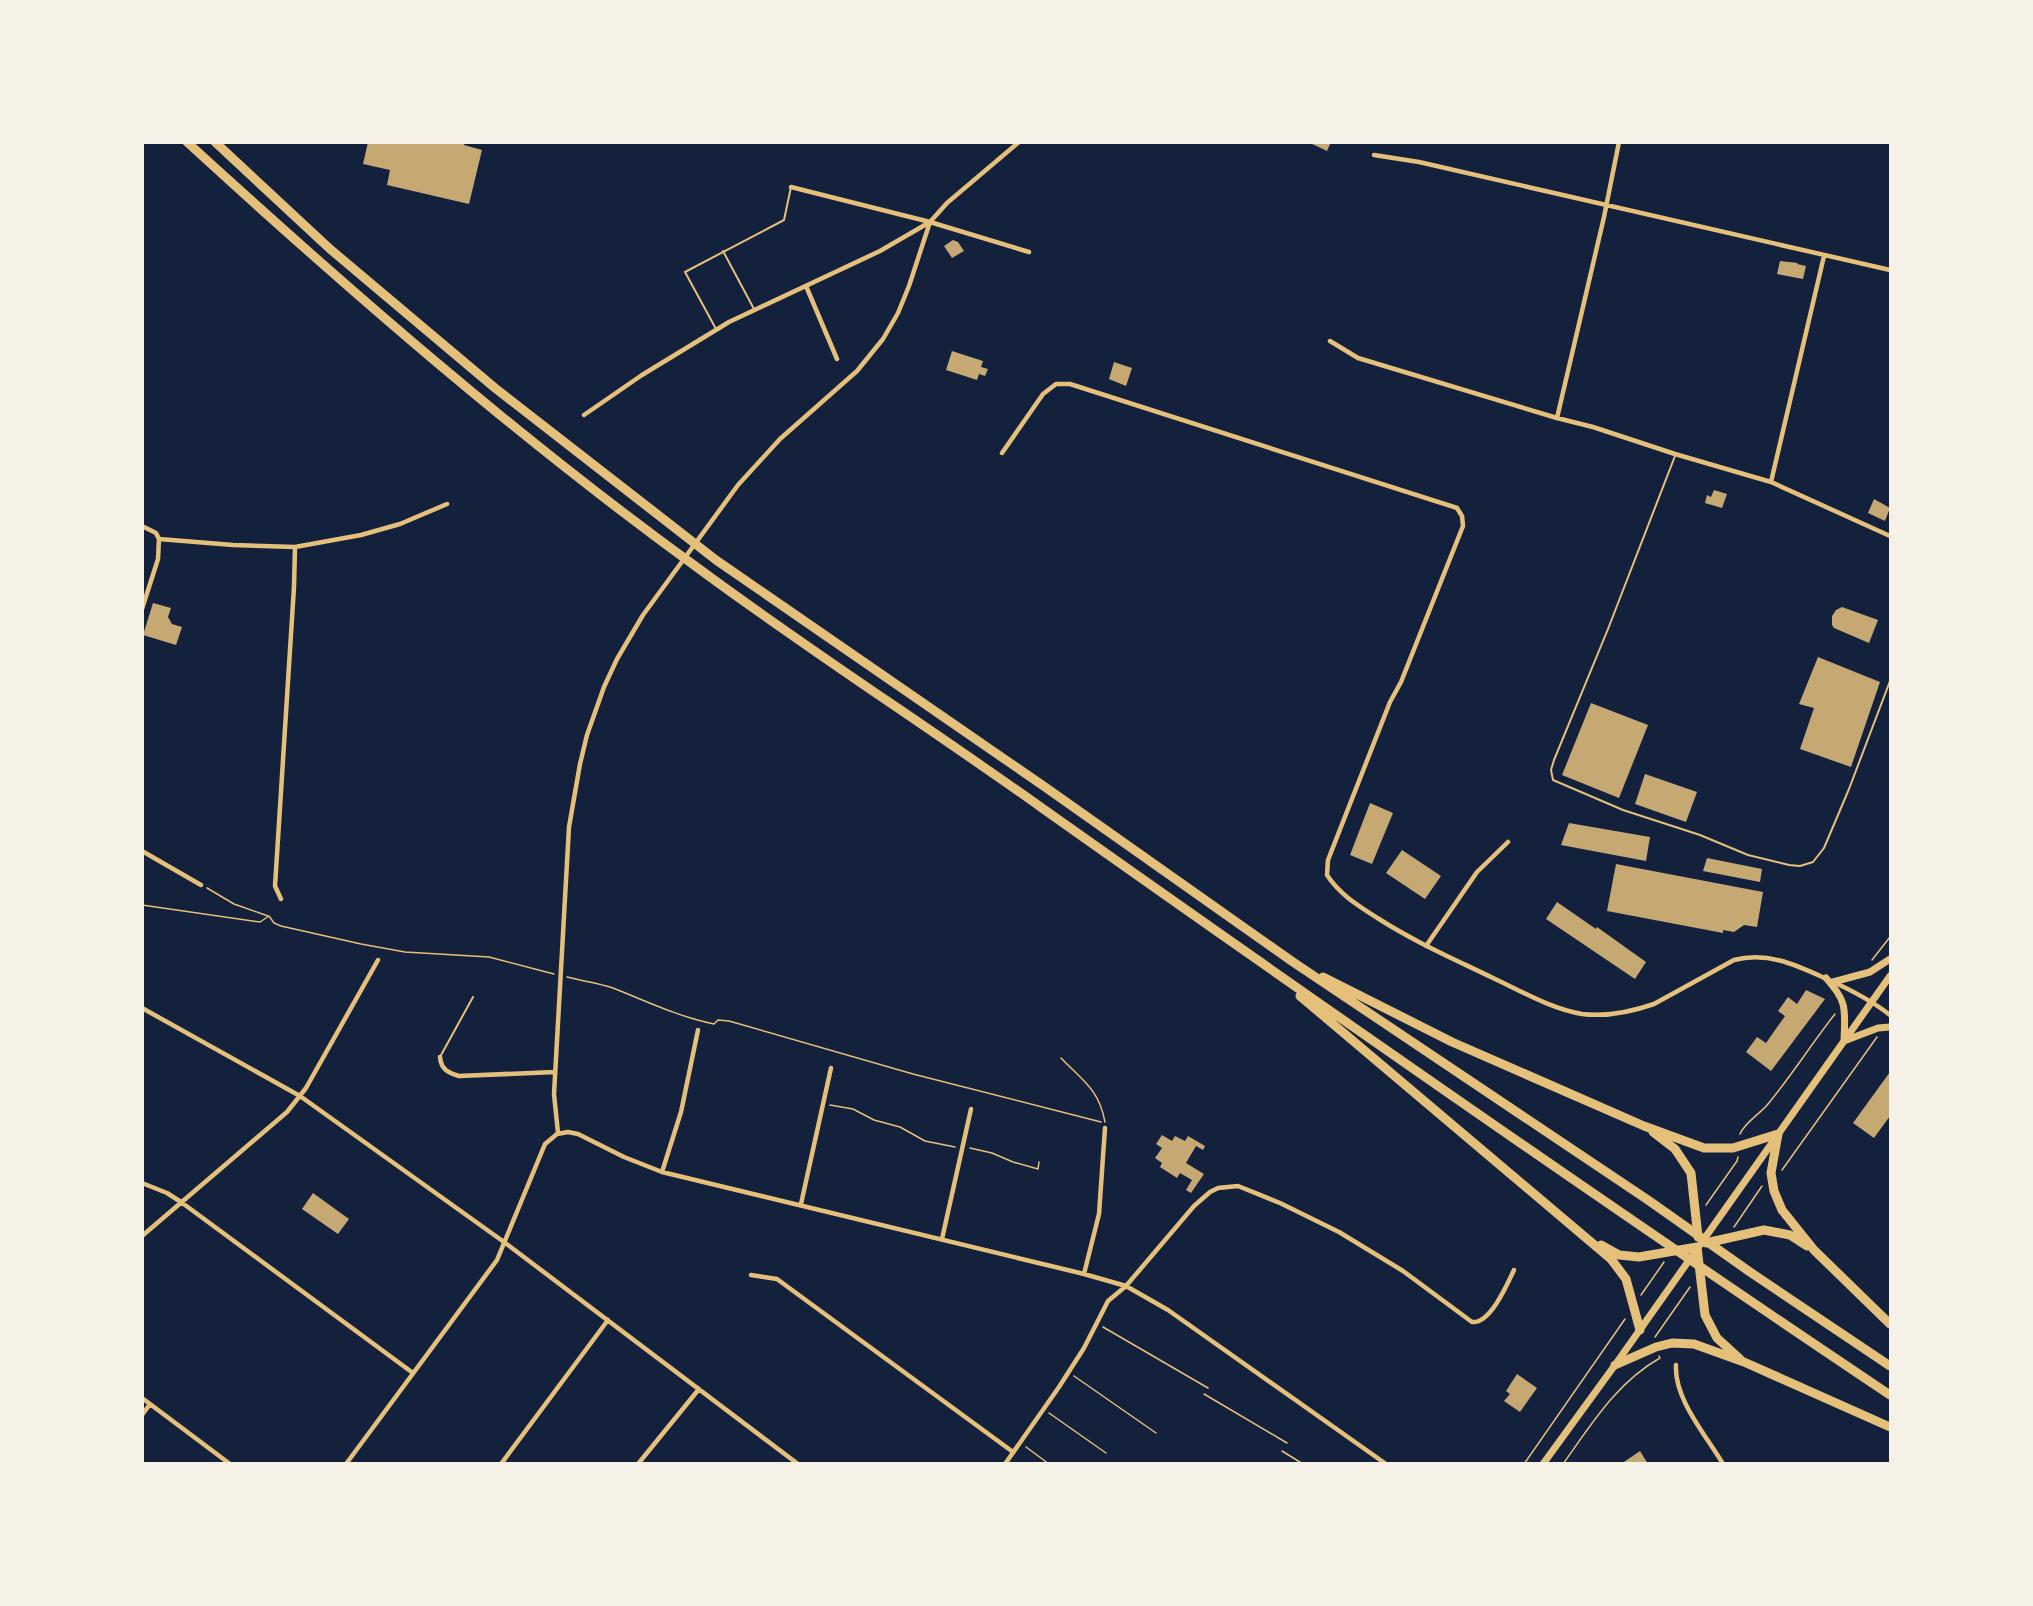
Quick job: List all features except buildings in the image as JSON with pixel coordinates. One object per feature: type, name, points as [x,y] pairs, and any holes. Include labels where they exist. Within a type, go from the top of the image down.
[{"type":"highway","points":[[187,142],[318,261],[483,402],[655,537],[1255,958],[1734,1290],[1890,1395]]},
{"type":"highway","points":[[215,142],[330,249],[495,388],[716,560],[1045,787],[1293,962],[1648,1200],[1890,1366]]},
{"type":"highway","points":[[1255,958],[1611,1259],[1626,1279],[1640,1330]]},
{"type":"highway","points":[[1293,962],[1452,1042],[1644,1126],[1704,1148],[1733,1148],[1778,1134],[1772,1178],[1774,1191],[1782,1210],[1814,1250],[1890,1324]]},
{"type":"highway","points":[[1644,1126],[1675,1149],[1691,1173],[1705,1315],[1717,1338],[1744,1362]]},
{"type":"highway","points":[[1585,1236],[1619,1254],[1639,1257],[1669,1253],[1764,1230],[1790,1235],[1814,1250]]},
{"type":"highway","points":[[1615,1365],[1656,1347],[1672,1343],[1694,1344],[1744,1362],[1890,1427]]},
{"type":"main road","points":[[1844,1041],[1844,1005],[1829,980],[1868,973],[1890,959]]},
{"type":"main road","points":[[1543,1464],[1890,976]]},
{"type":"main road","points":[[1844,1041],[1890,1027]]},
{"type":"street","points":[[584,415],[642,375],[716,329],[880,251],[930,222],[947,203],[1019,142]]},
{"type":"street","points":[[1557,418],[1619,142]]},
{"type":"street","points":[[1374,155],[1419,162],[1890,270]]},
{"type":"street","points":[[791,187],[930,222],[1029,252]]},
{"type":"street","points":[[558,1133],[554,1094],[569,827],[575,786],[587,735],[604,687],[617,659],[643,615],[710,522],[761,458],[847,382],[876,349],[898,314],[930,222]]},
{"type":"street","points":[[1771,482],[1824,256]]},
{"type":"street","points":[[806,286],[837,359]]},
{"type":"street","points":[[1330,341],[1358,358],[1771,482],[1890,536]]},
{"type":"street","points":[[1002,453],[1044,394],[1056,384],[1070,384],[1457,508],[1462,516],[1463,526],[1401,682],[1390,702],[1326,867],[1327,875],[1332,883],[1351,901],[1425,946],[1543,1001],[1581,1013],[1611,1015],[1640,1009],[1654,1004],[1734,960],[1747,956],[1778,959],[1802,967],[1873,1001],[1890,1015]]},
{"type":"street","points":[[159,539],[295,547],[400,525],[447,504]]},
{"type":"street","points":[[142,526],[156,533],[159,539],[158,559],[142,609]]},
{"type":"street","points":[[281,899],[275,886],[294,598],[295,547]]},
{"type":"street","points":[[1425,946],[1477,872],[1508,842]]},
{"type":"street","points":[[142,851],[201,885]]},
{"type":"street","points":[[142,1236],[287,1112],[300,1096],[378,960]]},
{"type":"street","points":[[142,1008],[300,1096],[504,1242],[798,1464]]},
{"type":"street","points":[[662,1172],[681,1112],[698,1030]]},
{"type":"street","points":[[440,1057],[442,1067],[446,1071],[459,1076],[555,1072]]},
{"type":"street","points":[[801,1204],[831,1068]]},
{"type":"street","points":[[942,1239],[971,1109]]},
{"type":"street","points":[[1084,1274],[1099,1214],[1105,1126]]},
{"type":"street","points":[[346,1464],[497,1260],[545,1144],[558,1133],[568,1132],[579,1134],[624,1157],[662,1172],[801,1204],[1126,1286],[1168,1310],[1386,1464]]},
{"type":"street","points":[[142,1183],[167,1193],[181,1202],[413,1373]]},
{"type":"street","points":[[1005,1464],[1068,1372],[1108,1301],[1126,1286],[1194,1206],[1210,1192],[1228,1186],[1238,1186],[1339,1232],[1403,1271],[1472,1322],[1480,1322],[1484,1319],[1498,1301],[1514,1270]]},
{"type":"street","points":[[751,1275],[777,1279],[1013,1452]]},
{"type":"street","points":[[501,1464],[608,1320]]},
{"type":"street","points":[[1676,1365],[1675,1378],[1683,1399],[1723,1464]]},
{"type":"street","points":[[638,1464],[699,1389]]},
{"type":"street","points":[[142,1398],[230,1464]]},
{"type":"street","points":[[142,1415],[150,1404]]},
{"type":"lane","points":[[716,329],[685,272],[784,220],[791,187]]},
{"type":"lane","points":[[723,251],[754,309]]},
{"type":"lane","points":[[1675,454],[1608,629],[1554,760],[1551,770],[1553,780],[1623,810],[1700,835],[1749,855],[1800,866],[1813,862],[1824,848],[1890,681]]},
{"type":"lane","points":[[440,1057],[473,996]]},
{"type":"path","points":[[201,885],[234,904],[269,916],[281,926],[405,952],[489,957],[612,988],[628,996],[700,1021],[714,1024],[718,1020],[729,1021],[913,1074],[1061,1110],[1105,1126],[1102,1106],[1097,1095],[1061,1058]]},
{"type":"path","points":[[142,905],[260,922],[269,916]]},
{"type":"path","points":[[1868,973],[1868,964],[1890,937]]},
{"type":"path","points":[[1695,1214],[1702,1210],[1737,1161],[1741,1131],[1766,1107],[1837,1011],[1844,1005]]},
{"type":"path","points":[[1729,1237],[1731,1230],[1760,1188],[1783,1169],[1819,1120],[1878,1037],[1881,1028]]},
{"type":"path","points":[[824,1103],[853,1109],[874,1120],[900,1127],[925,1141],[992,1153],[1013,1162],[1038,1168],[1039,1162]]},
{"type":"path","points":[[1524,1464],[1669,1253]]},
{"type":"path","points":[[1563,1464],[1615,1394],[1630,1378],[1660,1358],[1655,1337],[1688,1290],[1700,1279]]},
{"type":"path","points":[[1097,1323],[1208,1388]]},
{"type":"path","points":[[1068,1372],[1156,1433]]},
{"type":"path","points":[[1204,1394],[1287,1443]]},
{"type":"path","points":[[1044,1409],[1106,1454]]},
{"type":"path","points":[[1020,1443],[1049,1464]]},
{"type":"path","points":[[1282,1451],[1303,1464]]}]
